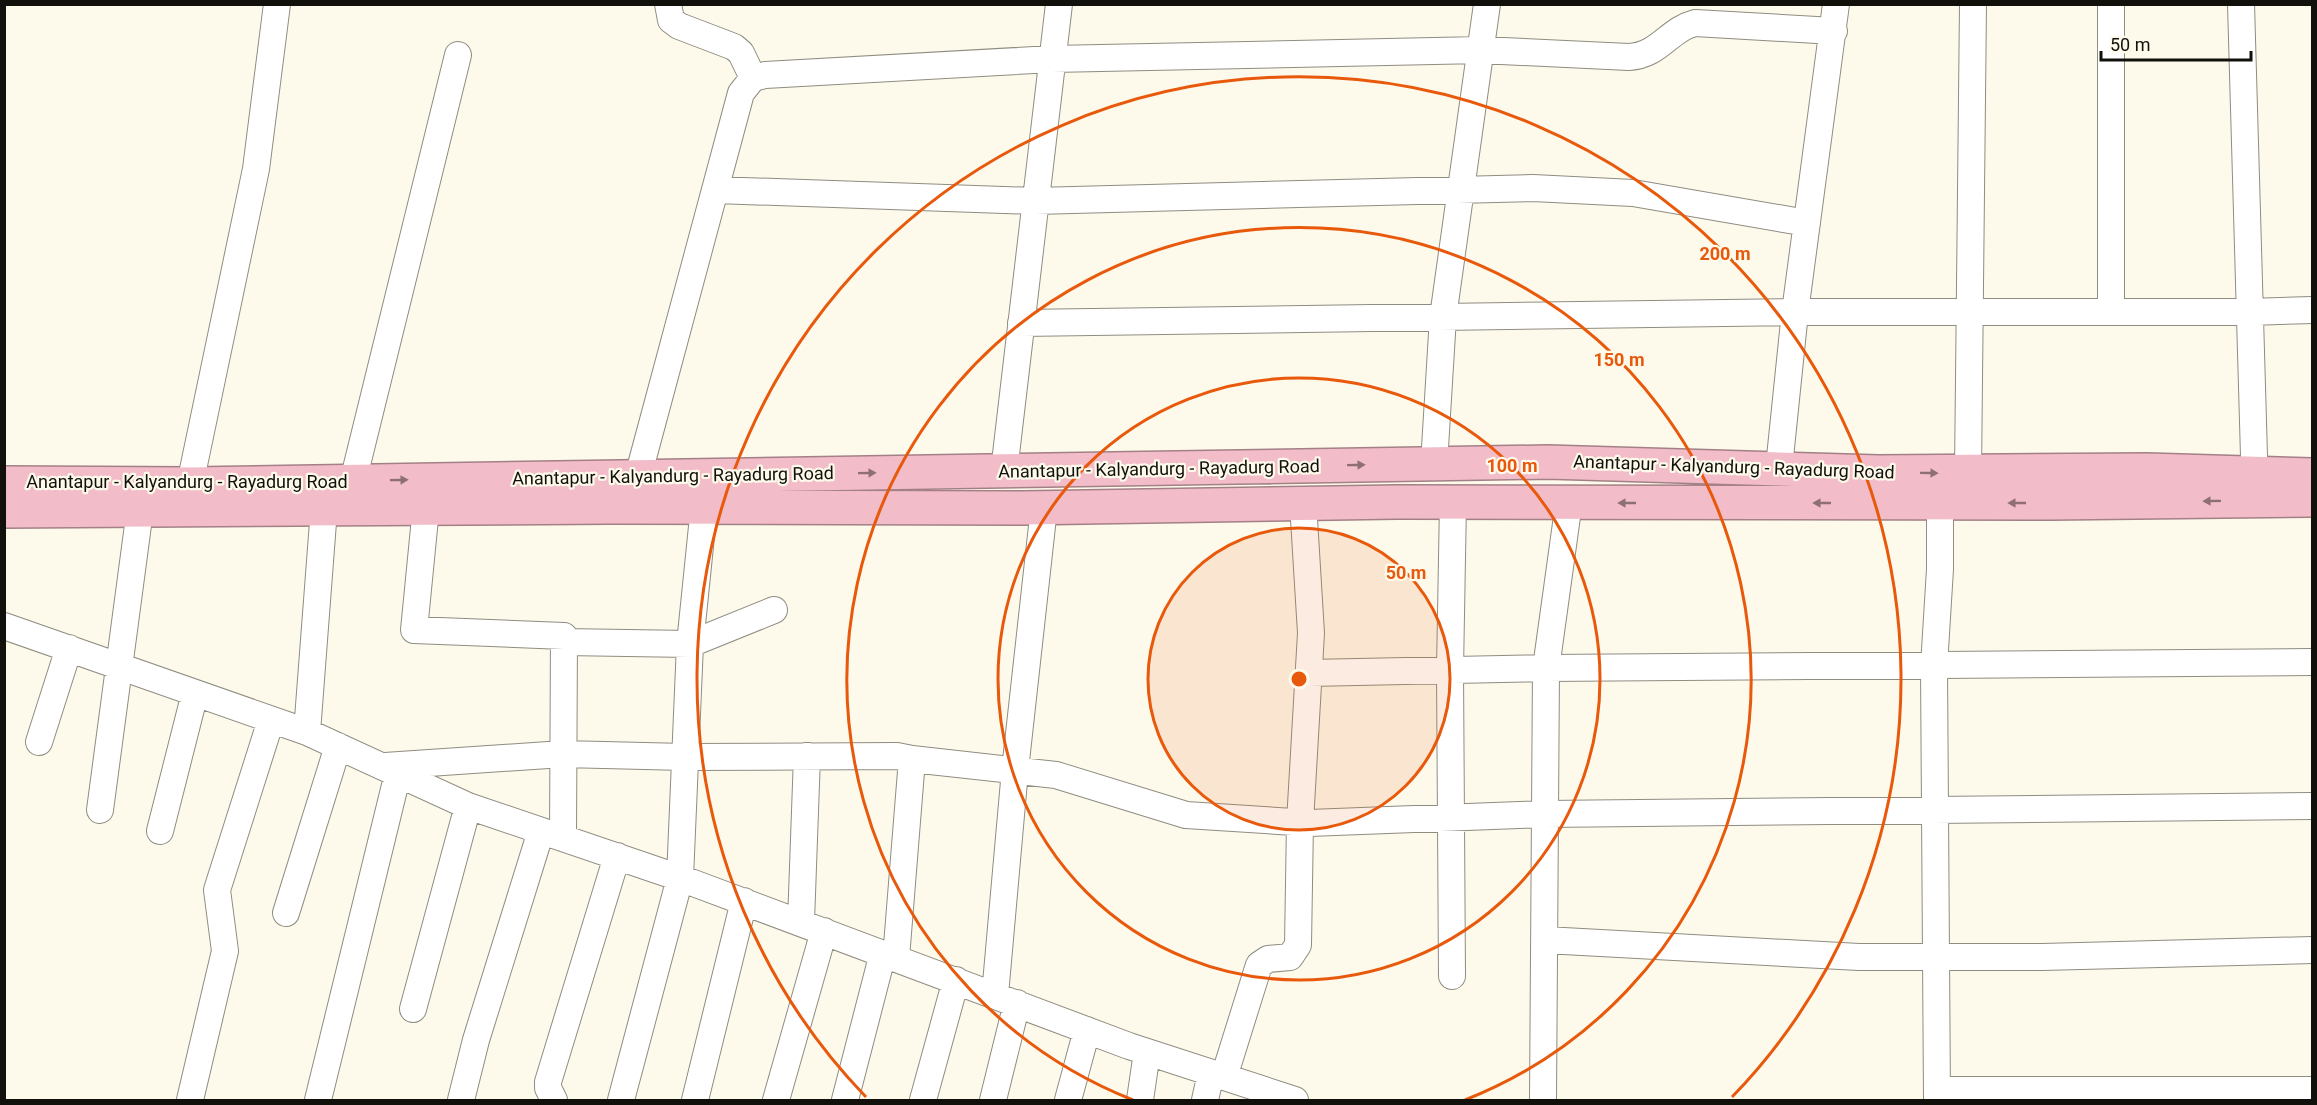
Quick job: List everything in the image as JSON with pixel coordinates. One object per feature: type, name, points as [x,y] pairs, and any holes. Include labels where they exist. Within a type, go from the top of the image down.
[{"type":"highway","name":"Anantapur - Kalyandurg - Rayadurg Road","points":[[4,510],[426,508],[633,492],[1004,471],[1548,462],[1968,473],[2147,470],[2254,487],[2313,500]]},
{"type":"highway","name":"Anantapur - Kalyandurg - Rayadurg Road","points":[[4,483],[190,484],[353,481],[633,492],[704,507],[1044,508],[1452,502],[1940,503],[2254,487],[2313,475]]},
{"type":"street","points":[[190,484],[256,169],[277,4]]},
{"type":"street","points":[[668,4],[671,20],[679,26],[734,47],[741,52],[753,78]]},
{"type":"street","points":[[1004,471],[1059,4]]},
{"type":"street","points":[[1434,464],[1443,317],[1487,4]]},
{"type":"street","points":[[1779,467],[1795,312],[1836,4]]},
{"type":"street","points":[[1968,473],[1973,4]]},
{"type":"street","points":[[2111,4],[2111,312]]},
{"type":"street","points":[[2241,4],[2254,487]]},
{"type":"street","points":[[633,492],[741,93],[753,78],[765,75],[1052,59],[1480,50],[1639,56],[1656,49],[1682,27],[1695,22],[1834,31]]},
{"type":"street","points":[[353,481],[458,55]]},
{"type":"street","points":[[715,190],[1035,201],[1533,188],[1633,193],[1807,223]]},
{"type":"street","points":[[1021,323],[1795,312],[2313,310]]},
{"type":"street","points":[[1452,502],[1450,670],[1452,976]]},
{"type":"street","points":[[1543,1101],[1546,668],[1569,502]]},
{"type":"street","points":[[1205,1101],[1218,1075],[1259,965],[1268,959],[1290,957],[1298,945],[1300,822],[1311,633],[1303,503]]},
{"type":"street","points":[[1940,503],[1940,569],[1935,666],[1934,810],[1937,1095],[2313,1090]]},
{"type":"street","points":[[621,1101],[680,878],[690,644],[704,507]]},
{"type":"street","points":[[426,508],[414,630],[564,636],[563,754],[552,834],[476,1040],[461,1101]]},
{"type":"street","points":[[993,1101],[1006,999],[1015,770],[1044,508]]},
{"type":"street","points":[[307,732],[324,509]]},
{"type":"street","points":[[100,810],[140,510]]},
{"type":"street","points":[[564,642],[690,644],[774,610]]},
{"type":"street","points":[[4,626],[121,665],[307,732],[468,806],[680,878],[1147,1052],[1286,1099]]},
{"type":"street","points":[[39,742],[69,648]]},
{"type":"street","points":[[1309,674],[1546,668],[2313,662]]},
{"type":"street","points":[[160,831],[195,693]]},
{"type":"street","points":[[190,1101],[225,951],[217,890],[270,720]]},
{"type":"street","points":[[286,913],[338,746]]},
{"type":"street","points":[[390,770],[563,754],[685,757],[897,756],[1056,775],[1186,815],[1300,822],[1545,813],[2313,806]]},
{"type":"street","points":[[776,1101],[812,927],[807,756]]},
{"type":"street","points":[[845,1101],[890,955],[912,759]]},
{"type":"street","points":[[318,1101],[390,770]]},
{"type":"street","points":[[413,1009],[468,806]]},
{"type":"street","points":[[554,1101],[548,1088],[548,1082],[617,856]]},
{"type":"street","points":[[695,1101],[744,902]]},
{"type":"street","points":[[1545,940],[1859,957],[2313,950]]},
{"type":"street","points":[[923,1101],[956,980]]},
{"type":"street","points":[[1068,1101],[1087,1030]]},
{"type":"street","points":[[1140,1101],[1147,1052]]}]
